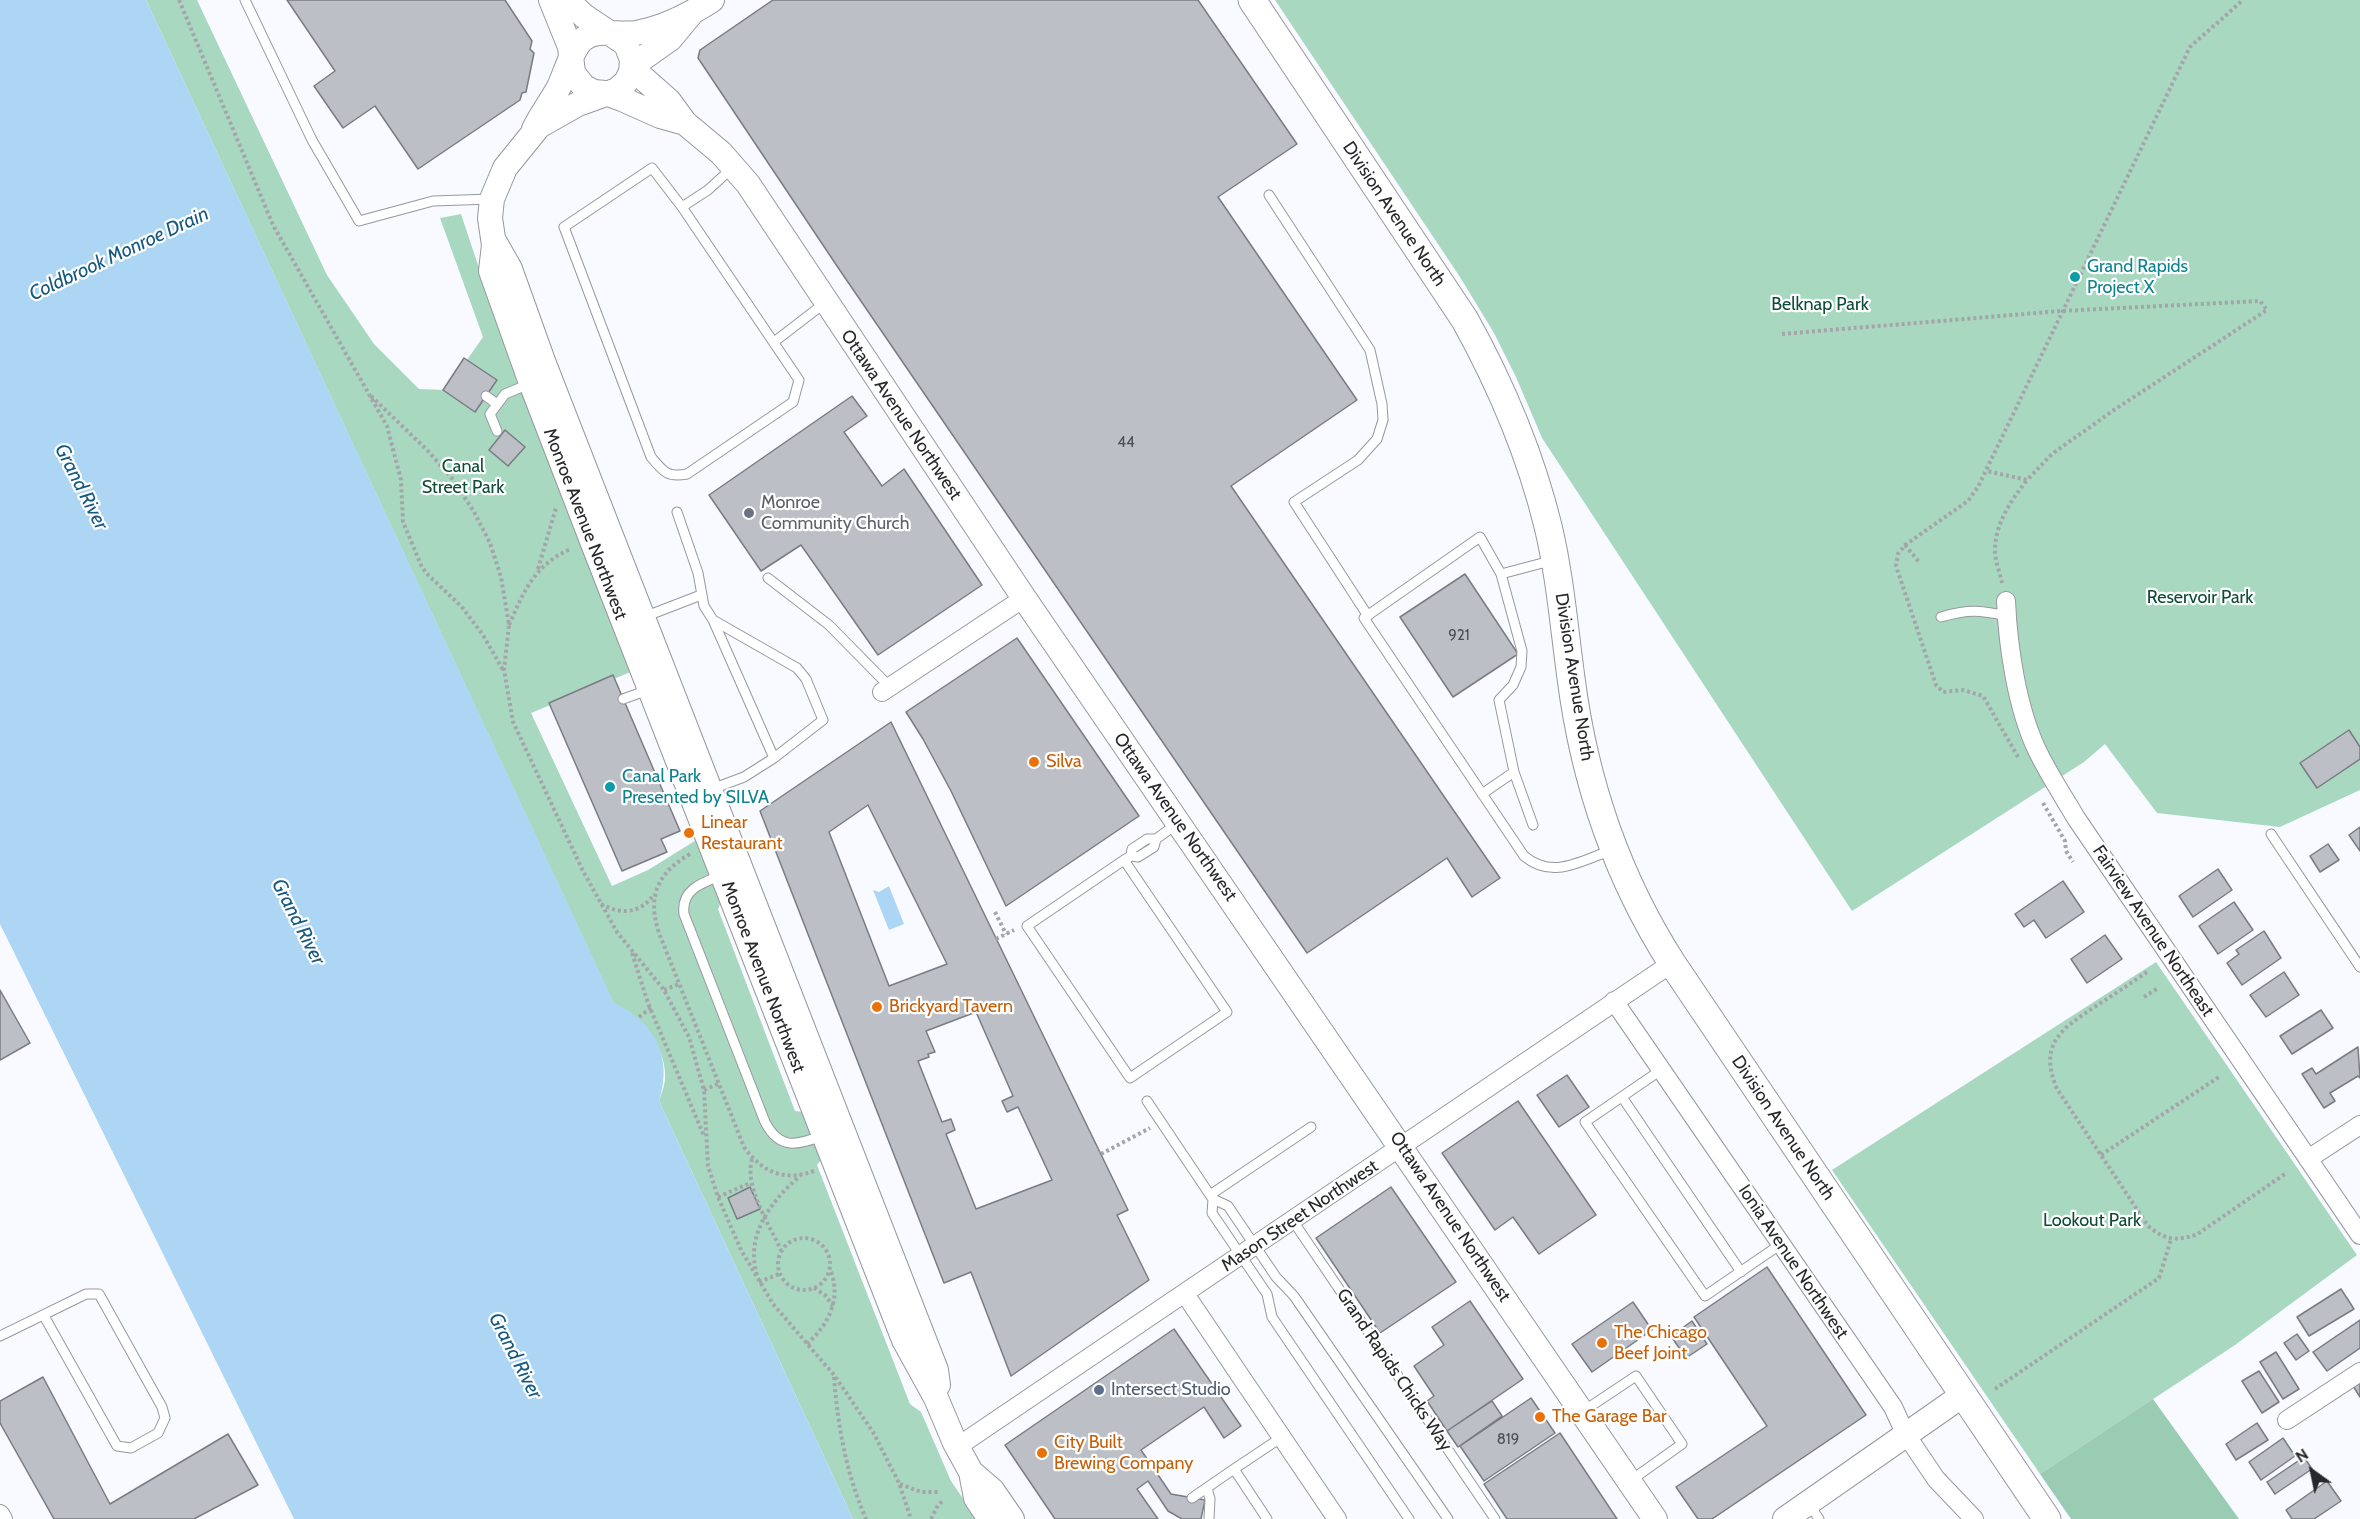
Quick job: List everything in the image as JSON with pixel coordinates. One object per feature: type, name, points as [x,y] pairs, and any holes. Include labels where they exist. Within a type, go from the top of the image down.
[{"type":"main road","points":[[551,0],[573,57]]},
{"type":"main road","points":[[567,0],[584,16],[626,44],[631,55],[632,66]]},
{"type":"main road","points":[[573,57],[579,44],[588,36],[599,33],[636,33],[690,15],[712,0]]},
{"type":"main road","name":"Division Avenue North","points":[[1252,0],[1465,320],[1484,355],[1521,437],[1541,499],[1555,560],[1577,716],[1590,778],[1614,849],[1648,923],[1672,963],[2047,1519]]},
{"type":"main road","name":"Monroe Avenue Northwest","points":[[534,131],[578,104],[622,86],[629,77],[632,66],[670,39],[690,15]]},
{"type":"main road","name":"Monroe Avenue Northwest","points":[[573,57],[534,131],[505,168],[492,199],[490,218],[494,239],[491,271],[531,383],[650,689],[731,872],[877,1245],[908,1349],[971,1472],[992,1490],[1012,1519]]},
{"type":"main road","name":"Ottawa Avenue Northwest","points":[[573,57],[573,73],[579,83],[588,90],[605,93],[660,116],[685,123]]},
{"type":"main road","name":"Ottawa Avenue Northwest","points":[[632,66],[639,76],[669,101],[685,123],[734,167],[748,184],[1024,598],[1655,1519]]},
{"type":"main road","name":"Monroe Avenue Northwest","points":[[494,239],[510,269],[543,361],[710,790],[731,872],[824,1135],[877,1245]]},
{"type":"main road","points":[[1785,1519],[1814,1511],[1905,1433],[1963,1395]]},
{"type":"main road","name":"Monroe Avenue Northwest","points":[[971,1472],[974,1494],[990,1519]]},
{"type":"street","points":[[886,690],[1024,598]]},
{"type":"street","name":"Fairview Avenue Northeast","points":[[2006,609],[2022,705],[2037,748],[2053,779],[2076,818],[2360,1235]]},
{"type":"street","name":"Mason Street Northwest","points":[[957,1447],[1672,963]]},
{"type":"street","name":"Ionia Avenue Northwest","points":[[1614,1001],[1893,1407],[1905,1433],[1936,1479],[1974,1519]]},
{"type":"street","points":[[2308,1159],[2360,1125]]},
{"type":"street","points":[[1185,1294],[1337,1519]]},
{"type":"street","points":[[2288,1420],[2360,1372]]},
{"type":"street","points":[[0,1514],[3,1519]]},
{"type":"lane","points":[[245,0],[312,140],[359,221],[433,201],[492,199]]},
{"type":"lane","points":[[682,207],[708,190],[734,167]]},
{"type":"lane","points":[[652,168],[682,207],[774,342],[799,380],[793,402],[687,474],[676,476],[661,469],[651,457],[564,227],[652,168]]},
{"type":"lane","points":[[1269,195],[1370,350],[1380,385],[1383,420],[1377,439],[1358,460],[1294,502],[1368,616]]},
{"type":"lane","points":[[774,342],[826,302]]},
{"type":"lane","points":[[497,431],[490,414],[497,404],[505,393],[531,383]]},
{"type":"lane","points":[[486,396],[497,404]]},
{"type":"lane","points":[[677,512],[700,577],[704,606],[713,620],[774,758]]},
{"type":"lane","points":[[1533,825],[1514,772],[1499,700],[1513,685],[1521,667],[1522,651],[1501,574],[1480,537],[1364,618],[1516,845],[1534,864],[1548,869],[1562,868],[1614,849]]},
{"type":"lane","points":[[1501,574],[1555,560]]},
{"type":"lane","points":[[768,578],[829,625],[886,690]]},
{"type":"lane","points":[[643,617],[701,595]]},
{"type":"lane","points":[[1941,617],[1965,610],[2006,609]]},
{"type":"lane","points":[[710,790],[744,777],[774,758],[823,720],[806,679],[791,663],[713,620]]},
{"type":"lane","points":[[623,699],[659,687],[665,691],[684,724]]},
{"type":"lane","points":[[1482,794],[1514,772]]},
{"type":"lane","points":[[1128,858],[1227,1012],[1130,1078],[1027,926],[1128,858],[1132,849],[1147,839],[1155,839],[1179,823]]},
{"type":"lane","points":[[2271,834],[2360,967]]},
{"type":"lane","points":[[731,872],[701,883],[687,894],[684,909],[686,922],[768,1128],[782,1141],[792,1144],[803,1143],[824,1135]]},
{"type":"lane","points":[[1661,1070],[1585,1122],[1705,1296],[1781,1244]]},
{"type":"lane","points":[[1622,1097],[1741,1272]]},
{"type":"lane","points":[[1147,1101],[1212,1197],[1228,1206],[1267,1294],[1272,1317],[1409,1519]]},
{"type":"lane","points":[[1212,1197],[1311,1127]]},
{"type":"lane","points":[[1212,1197],[1214,1216],[1294,1296],[1448,1519]]},
{"type":"lane","name":"Grand Rapids Chicks Way","points":[[1293,1221],[1495,1519]]},
{"type":"lane","points":[[0,1336],[86,1294],[99,1294],[162,1407],[165,1418],[158,1432],[131,1448],[117,1446],[44,1316]]},
{"type":"lane","points":[[1582,1412],[1636,1376],[1682,1444],[1630,1481]]},
{"type":"lane","points":[[1192,1498],[1282,1437]]},
{"type":"lane","points":[[1234,1469],[1267,1519]]},
{"type":"lane","points":[[1207,1488],[1210,1499],[1209,1519]]},
{"type":"path","points":[[179,0],[273,225],[387,426],[401,480],[403,522],[421,565],[426,573],[461,606],[483,635],[504,670]]},
{"type":"path","points":[[2021,763],[1983,696],[1963,690],[1943,692],[1936,685],[1896,566],[1898,554],[1905,545],[1968,501],[1987,471],[2061,312],[2190,47],[2242,0]]},
{"type":"path","points":[[1782,334],[2061,312],[2260,301],[2267,310],[2114,410],[2052,454],[2027,480],[2009,504],[1999,527],[1995,552],[2006,609]]},
{"type":"path","points":[[371,396],[451,477],[474,510],[490,543],[501,578],[509,626]]},
{"type":"path","points":[[1987,471],[2027,480]]},
{"type":"path","points":[[556,508],[538,570],[518,604],[509,626],[504,670],[513,722],[583,871],[616,932],[664,990],[689,1037],[704,1090],[708,1166],[718,1197],[741,1250],[772,1305],[834,1375],[873,1432],[899,1483],[911,1519]]},
{"type":"path","points":[[1905,545],[1919,562]]},
{"type":"path","points":[[538,570],[571,549]]},
{"type":"path","points":[[2038,794],[2065,841],[2066,851],[2073,862]]},
{"type":"path","points":[[601,903],[612,910],[624,912],[637,910],[648,903],[664,874],[675,863],[690,854]]},
{"type":"path","points":[[657,889],[653,904],[654,918],[736,1133],[753,1159],[765,1168],[782,1175],[800,1176],[814,1171]]},
{"type":"path","points":[[995,912],[1006,934]]},
{"type":"path","points":[[996,939],[1027,926]]},
{"type":"path","points":[[631,950],[651,1008],[706,1139]]},
{"type":"path","points":[[2147,972],[2060,1032],[2051,1050],[2049,1066],[2057,1089],[2148,1226],[2162,1237],[2171,1239],[2184,1239],[2196,1235],[2285,1174]]},
{"type":"path","points":[[664,990],[679,984]]},
{"type":"path","points":[[2144,996],[2158,988]]},
{"type":"path","points":[[639,1017],[651,1008]]},
{"type":"path","points":[[2101,1155],[2219,1077]]},
{"type":"path","points":[[704,1090],[718,1084]]},
{"type":"path","points":[[1101,1154],[1162,1122]]},
{"type":"path","points":[[753,1159],[749,1170],[750,1183],[781,1250]]},
{"type":"path","points":[[759,1283],[754,1265],[754,1248],[758,1230],[776,1199],[800,1176]]},
{"type":"path","points":[[718,1197],[750,1183]]},
{"type":"path","points":[[807,1344],[820,1332],[828,1320],[836,1294],[827,1251],[813,1239],[795,1239],[781,1250],[777,1266],[780,1274],[784,1281],[798,1289],[814,1287],[826,1277],[830,1268]]},
{"type":"path","points":[[1995,1389],[2159,1278],[2171,1239]]},
{"type":"path","points":[[759,1283],[780,1274]]},
{"type":"path","points":[[814,1287],[825,1295],[833,1306]]},
{"type":"path","points":[[834,1375],[838,1423],[845,1457],[855,1493],[866,1519]]},
{"type":"path","points":[[899,1483],[921,1492],[940,1492]]},
{"type":"path","points":[[931,1519],[938,1505],[944,1500]]},
{"type":"green space","name":"Canal Street Park","points":[[146,0],[197,0],[327,275],[374,344],[419,389],[446,390],[483,337],[440,218],[461,214],[511,364],[633,671],[531,713],[612,886],[648,870],[698,839],[722,900],[718,909],[795,1111],[803,1112],[822,1159],[817,1165],[910,1404],[921,1412],[951,1481],[977,1519],[853,1519],[659,1101],[665,1077],[664,1062],[660,1051],[641,1023],[614,1004]]},
{"type":"green space","name":"Belknap Park","points":[[1275,0],[2360,0],[2360,790],[2280,827],[2157,813],[2105,744],[2084,762],[1852,911],[1542,438],[1494,333],[1460,277]]},
{"type":"green space","name":"Lookout Park","points":[[2156,962],[2357,1255],[2235,1345],[2040,1474],[1832,1170]]},
{"type":"green space","points":[[2153,1399],[2239,1519],[2071,1519],[2040,1474]]},
{"type":"water","points":[[0,0],[146,0],[614,1003],[640,1020],[657,1043],[664,1070],[659,1101],[853,1519],[294,1519],[0,924]]},
{"type":"water","points":[[889,886],[904,924],[889,930],[873,890],[879,892]]},
{"type":"building","points":[[287,0],[505,0],[532,41],[530,49],[534,53],[526,92],[522,93],[520,100],[418,169],[375,106],[343,128],[314,86],[335,71]]},
{"type":"building","points":[[773,0],[1198,0],[1297,144],[1218,197],[1357,400],[1231,486],[1500,878],[1472,897],[1447,858],[1307,953],[839,269],[698,58],[700,50]]},
{"type":"building","points":[[464,358],[497,380],[475,412],[443,390]]},
{"type":"building","points":[[852,396],[867,416],[844,432],[882,486],[904,469],[982,585],[878,655],[801,545],[761,571],[709,495]]},
{"type":"building","points":[[505,430],[525,447],[508,466],[489,450]]},
{"type":"building","points":[[1465,574],[1518,654],[1453,697],[1400,617]]},
{"type":"building","points":[[1017,638],[1139,816],[1006,906],[951,791],[906,712]]},
{"type":"building","points":[[613,675],[680,831],[661,839],[667,852],[622,871],[549,703]]},
{"type":"building","points":[[891,722],[1128,1210],[1117,1215],[1149,1280],[1011,1376],[971,1272],[944,1283],[760,811]],"holes":[[[868,805],[947,964],[889,986],[829,832]],[[976,1012],[1013,1096],[1002,1101],[1007,1112],[1018,1107],[1052,1180],[976,1209],[946,1134],[955,1130],[951,1119],[942,1122],[918,1061],[935,1052],[926,1031]]]},
{"type":"building","points":[[2349,730],[2360,747],[2360,759],[2317,788],[2300,763]]},
{"type":"building","points":[[2360,827],[2360,851],[2349,835]]},
{"type":"building","points":[[2328,844],[2339,860],[2320,872],[2310,856]]},
{"type":"building","points":[[2218,869],[2232,890],[2193,917],[2179,896]]},
{"type":"building","points":[[2063,881],[2084,912],[2046,938],[2034,920],[2024,927],[2015,914]]},
{"type":"building","points":[[2234,902],[2253,930],[2218,954],[2199,926]]},
{"type":"building","points":[[2264,931],[2281,958],[2242,985],[2227,963],[2239,954],[2236,950]]},
{"type":"building","points":[[2105,935],[2122,959],[2087,983],[2071,959]]},
{"type":"building","points":[[2284,972],[2299,995],[2266,1017],[2250,995]]},
{"type":"building","points":[[0,990],[30,1043],[0,1060]]},
{"type":"building","points":[[2321,1010],[2333,1028],[2292,1054],[2280,1036]]},
{"type":"building","points":[[2358,1047],[2360,1078],[2358,1076],[2330,1093],[2335,1101],[2324,1108],[2302,1074],[2312,1068],[2316,1074]]},
{"type":"building","points":[[1567,1075],[1589,1107],[1559,1127],[1537,1095]]},
{"type":"building","points":[[1518,1101],[1596,1215],[1539,1254],[1513,1217],[1495,1230],[1442,1153]]},
{"type":"building","points":[[750,1187],[760,1209],[737,1219],[728,1198]]},
{"type":"building","points":[[1391,1187],[1456,1282],[1380,1333],[1316,1238]]},
{"type":"building","points":[[1767,1267],[1866,1415],[1712,1519],[1698,1519],[1676,1487],[1767,1426],[1694,1317]]},
{"type":"building","points":[[2341,1289],[2354,1309],[2309,1336],[2297,1317]]},
{"type":"building","points":[[1470,1301],[1523,1379],[1447,1431],[1427,1401],[1434,1396],[1414,1366],[1444,1345],[1432,1327]]},
{"type":"building","points":[[1633,1302],[1652,1330],[1592,1372],[1572,1344]]},
{"type":"building","points":[[2360,1320],[2360,1348],[2327,1371],[2313,1352]]},
{"type":"building","points":[[1692,1321],[1707,1344],[1686,1358],[1671,1336]]},
{"type":"building","points":[[1174,1329],[1241,1426],[1224,1438],[1204,1407],[1141,1450],[1171,1494],[1205,1500],[1201,1519],[1182,1519],[1168,1511],[1148,1481],[1137,1489],[1158,1519],[1055,1519],[1005,1445]]},
{"type":"building","points":[[2297,1334],[2309,1351],[2296,1360],[2284,1343]]},
{"type":"building","points":[[2276,1352],[2299,1389],[2283,1399],[2260,1362]]},
{"type":"building","points":[[2259,1371],[2279,1402],[2262,1413],[2242,1381]]},
{"type":"building","points":[[43,1377],[110,1504],[228,1434],[258,1485],[194,1519],[54,1519],[0,1423],[0,1401]]},
{"type":"building","points":[[2360,1381],[2360,1397],[2353,1386]]},
{"type":"building","points":[[1531,1398],[1555,1433],[1484,1481],[1460,1446]]},
{"type":"building","points":[[1492,1401],[1502,1416],[1458,1447],[1447,1431]]},
{"type":"building","points":[[2257,1423],[2268,1440],[2236,1460],[2226,1444]]},
{"type":"building","points":[[1560,1433],[1617,1519],[1507,1519],[1484,1484]]},
{"type":"building","points":[[2283,1438],[2295,1456],[2261,1480],[2249,1462]]},
{"type":"building","points":[[2304,1457],[2312,1469],[2275,1494],[2267,1482]]},
{"type":"building","points":[[2327,1481],[2341,1501],[2314,1519],[2292,1519],[2286,1510]]},
{"type":"place","name":"Grand Rapids Project X","points":[[2075,277]]},
{"type":"place","name":"Monroe Community Church","points":[[749,513]]},
{"type":"place","name":"Silva","points":[[1034,762]]},
{"type":"place","name":"Canal Park Presented by SILVA","points":[[610,787]]},
{"type":"place","name":"Linear Restaurant","points":[[689,833]]},
{"type":"place","name":"Brickyard Tavern","points":[[877,1007]]},
{"type":"place","name":"The Chicago Beef Joint","points":[[1602,1343]]},
{"type":"place","name":"Intersect Studio","points":[[1099,1390]]},
{"type":"place","name":"The Garage Bar","points":[[1540,1417]]},
{"type":"place","name":"City Built Brewing Company","points":[[1042,1453]]},
{"type":"water label","name":"Coldbrook Monroe Drain","points":[[119,254]]},
{"type":"water label","name":"Grand River","points":[[81,487]]},
{"type":"water label","name":"Grand River","points":[[298,922]]},
{"type":"water label","name":"Grand River","points":[[515,1356]]},
{"type":"park label","name":"Reservoir Park","points":[[2200,598]]}]
